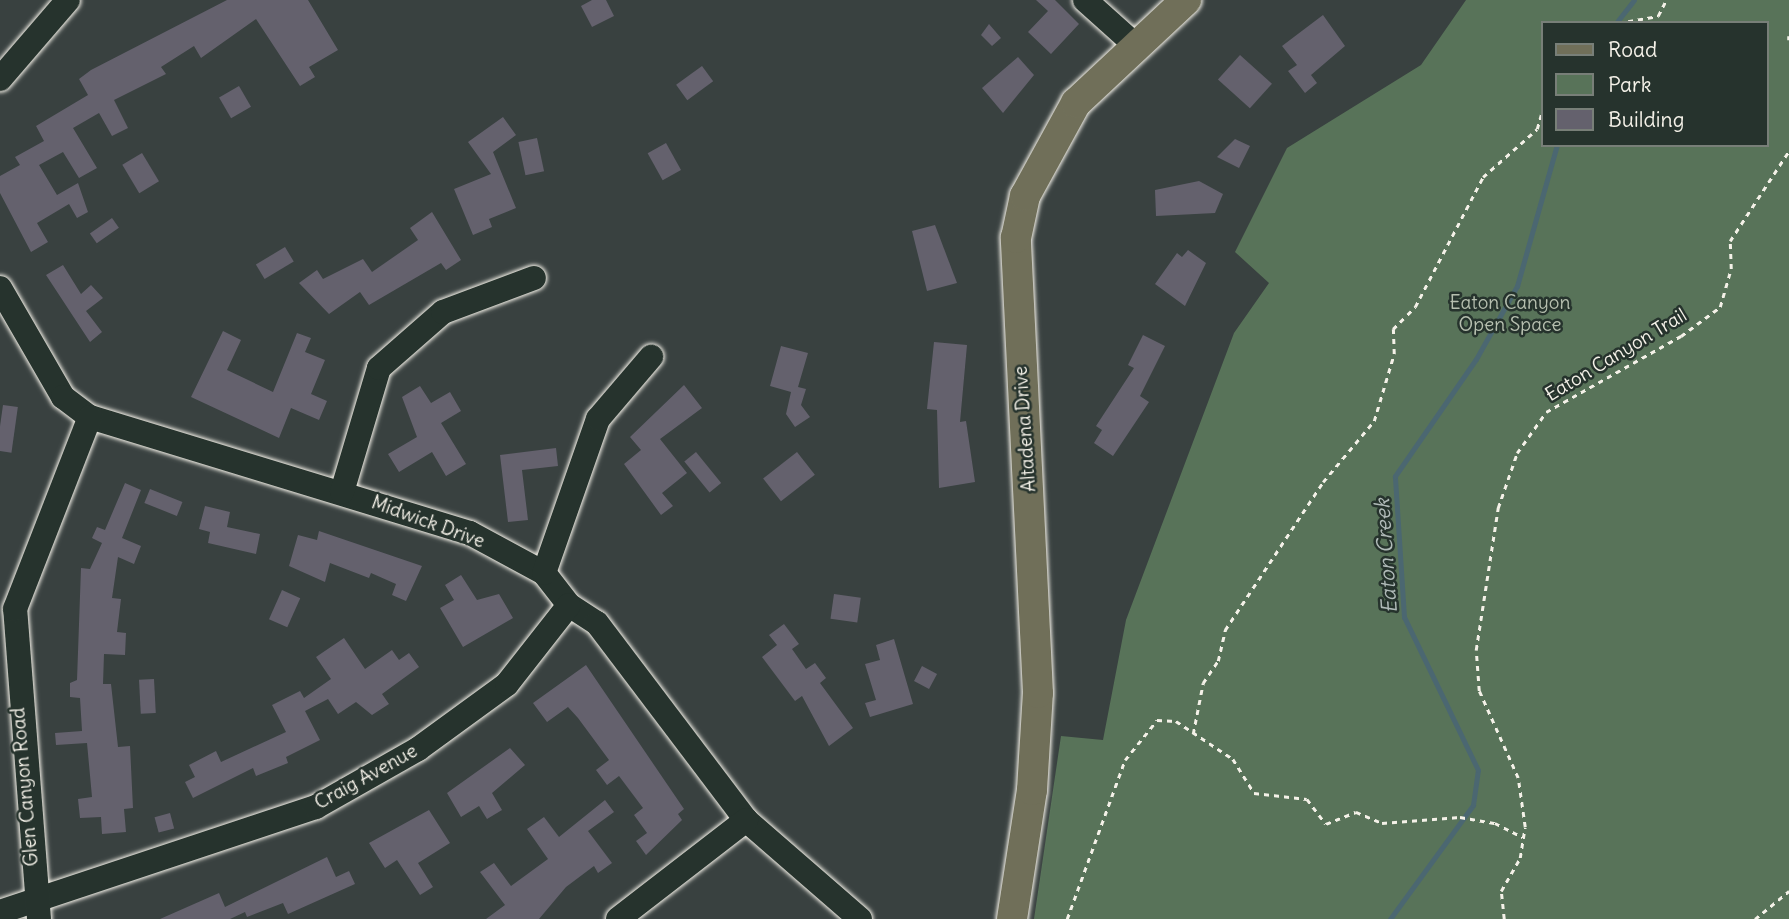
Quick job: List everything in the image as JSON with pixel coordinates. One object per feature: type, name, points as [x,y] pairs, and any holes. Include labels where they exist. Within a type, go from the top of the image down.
[{"type":"main road","name":"Altadena Drive","points":[[1012,919],[1032,790],[1038,693],[1016,238],[1025,196],[1055,134],[1133,43],[1185,0]]},
{"type":"street","points":[[0,79],[68,0]]},
{"type":"street","points":[[1085,0],[1133,43]]},
{"type":"street","points":[[342,492],[379,368],[443,312],[534,278]]},
{"type":"street","name":"Midwick Drive","points":[[0,288],[63,397],[90,418],[342,492],[470,533],[544,573],[569,604],[597,623],[746,820],[860,919]]},
{"type":"street","points":[[544,573],[598,419],[651,357]]},
{"type":"street","name":"Glen Canyon Road","points":[[37,910],[8,608],[90,418]]},
{"type":"street","name":"Craig Avenue","points":[[0,912],[37,910],[316,807],[418,749],[507,684],[569,604]]},
{"type":"street","points":[[618,919],[746,820]]},
{"type":"path","points":[[1629,21],[1658,16],[1666,0]]},
{"type":"path","points":[[1193,734],[1203,683],[1218,661],[1224,630],[1324,482],[1374,421],[1394,354],[1393,329],[1415,307],[1483,177],[1537,129],[1540,119]]},
{"type":"path","name":"Eaton Canyon Trail","points":[[1504,919],[1501,891],[1514,873],[1524,838],[1518,778],[1490,726],[1476,650],[1498,508],[1517,453],[1546,412],[1681,336],[1720,307],[1731,270],[1730,242],[1789,150]]},
{"type":"path","points":[[1067,919],[1125,760],[1157,720],[1176,721],[1233,759],[1254,793],[1307,799],[1326,824],[1356,812],[1382,823],[1460,817],[1495,823],[1524,838]]},
{"type":"path","points":[[1755,919],[1789,891]]},
{"type":"green space","name":"Eaton Canyon Open Space","points":[[1466,0],[1789,0],[1789,919],[1034,919],[1061,736],[1103,740],[1126,620],[1234,333],[1269,283],[1235,252],[1287,148],[1421,65]]},
{"type":"building","points":[[227,0],[308,0],[338,50],[309,67],[315,77],[300,86],[256,19],[201,58],[194,46],[161,67],[166,74],[114,100],[128,128],[112,136],[99,113],[73,128],[97,168],[79,178],[63,152],[39,165],[57,195],[78,183],[88,212],[77,218],[69,204],[37,223],[48,242],[31,252],[0,193],[0,176],[20,165],[15,157],[44,141],[36,126],[88,95],[79,79],[91,70]]},
{"type":"building","points":[[592,0],[606,0],[614,16],[592,27],[581,6]]},
{"type":"building","points":[[1036,0],[1055,0],[1079,24],[1051,54],[1028,32],[1048,11]]},
{"type":"building","points":[[1323,15],[1345,46],[1311,75],[1317,83],[1305,93],[1288,71],[1297,65],[1282,46]]},
{"type":"building","points":[[989,24],[1001,38],[992,46],[981,35]]},
{"type":"building","points":[[1240,55],[1272,84],[1250,108],[1218,80]]},
{"type":"building","points":[[1018,57],[1034,75],[1003,113],[982,88]]},
{"type":"building","points":[[702,66],[713,81],[687,100],[676,85]]},
{"type":"building","points":[[239,86],[251,107],[231,118],[219,98]]},
{"type":"building","points":[[503,117],[516,135],[493,152],[516,208],[489,219],[492,227],[473,235],[454,189],[491,174],[468,142]]},
{"type":"building","points":[[537,138],[544,171],[525,175],[518,142]]},
{"type":"building","points":[[1235,139],[1250,146],[1239,168],[1217,157]]},
{"type":"building","points":[[666,143],[681,170],[663,180],[648,153]]},
{"type":"building","points":[[142,153],[159,181],[139,193],[122,165]]},
{"type":"building","points":[[1199,181],[1223,194],[1215,213],[1156,216],[1155,190]]},
{"type":"building","points":[[432,212],[461,260],[446,270],[441,263],[369,305],[360,292],[329,314],[299,283],[317,270],[323,279],[363,259],[372,272],[418,240],[410,228]]},
{"type":"building","points":[[112,218],[119,228],[97,243],[90,233]]},
{"type":"building","points":[[935,225],[957,283],[927,291],[912,231]]},
{"type":"building","points":[[285,247],[294,262],[265,279],[256,265]]},
{"type":"building","points":[[1188,250],[1206,263],[1185,306],[1155,284],[1177,253],[1182,257]]},
{"type":"building","points":[[63,265],[81,294],[91,285],[103,298],[86,311],[102,332],[90,342],[46,275]]},
{"type":"building","points":[[223,331],[241,340],[227,370],[273,392],[297,333],[311,338],[305,352],[325,360],[311,394],[327,401],[319,420],[291,408],[279,438],[191,397]]},
{"type":"building","points":[[1143,335],[1165,346],[1140,396],[1149,402],[1113,456],[1094,443],[1102,430],[1096,426],[1134,368],[1128,365]]},
{"type":"building","points":[[934,342],[967,345],[960,422],[966,421],[975,482],[939,488],[937,410],[927,409]]},
{"type":"building","points":[[781,346],[808,353],[798,387],[806,389],[801,405],[810,417],[795,427],[786,414],[791,392],[770,386]]},
{"type":"building","points":[[684,385],[702,408],[660,439],[687,473],[662,493],[673,506],[661,515],[624,464],[641,450],[630,437]]},
{"type":"building","points":[[420,386],[431,403],[450,392],[461,411],[441,423],[466,464],[446,476],[432,452],[399,472],[388,454],[417,437],[402,397]]},
{"type":"building","points":[[3,405],[18,407],[11,453],[0,451]]},
{"type":"building","points":[[556,448],[558,466],[522,470],[528,520],[508,522],[500,455]]},
{"type":"building","points":[[696,452],[721,483],[710,493],[684,461]]},
{"type":"building","points":[[797,452],[815,475],[781,501],[763,478]]},
{"type":"building","points":[[125,483],[141,490],[122,538],[141,546],[134,564],[118,557],[112,598],[121,599],[117,632],[126,633],[125,655],[104,654],[103,684],[111,684],[118,747],[130,746],[133,808],[124,809],[126,832],[102,834],[101,817],[80,818],[78,799],[92,797],[87,743],[56,745],[55,733],[82,731],[80,698],[70,697],[70,683],[77,680],[81,568],[90,569],[102,543],[92,538],[97,527],[105,530]]},
{"type":"building","points":[[150,489],[182,502],[177,516],[144,503]]},
{"type":"building","points":[[205,506],[230,512],[227,527],[260,534],[256,554],[208,543],[210,532],[199,529]]},
{"type":"building","points":[[319,531],[422,566],[406,601],[392,595],[396,584],[371,573],[369,578],[330,563],[325,582],[289,566],[298,535],[317,540]]},
{"type":"building","points":[[461,575],[477,600],[499,594],[513,618],[463,647],[440,608],[454,600],[445,585]]},
{"type":"building","points":[[282,590],[300,598],[287,627],[269,619]]},
{"type":"building","points":[[834,594],[861,598],[857,623],[831,619]]},
{"type":"building","points":[[784,624],[799,644],[792,649],[806,669],[815,663],[826,678],[820,683],[853,728],[829,746],[802,696],[795,701],[762,657],[777,645],[769,635]]},
{"type":"building","points":[[344,638],[365,669],[392,650],[399,660],[409,653],[419,667],[382,694],[389,704],[372,715],[356,702],[338,714],[328,699],[305,711],[320,740],[286,757],[288,763],[256,776],[253,768],[193,798],[185,782],[195,777],[189,765],[216,751],[221,762],[286,732],[272,705],[300,691],[304,698],[331,679],[316,657]]},
{"type":"building","points":[[894,639],[913,704],[870,717],[865,703],[876,700],[865,664],[880,660],[876,645]]},
{"type":"building","points":[[586,665],[684,809],[678,814],[682,820],[646,855],[636,841],[647,833],[634,815],[643,808],[619,776],[607,785],[596,770],[609,760],[578,718],[568,707],[547,722],[533,703]]},
{"type":"building","points":[[922,666],[937,674],[929,689],[914,681]]},
{"type":"building","points":[[154,679],[156,713],[141,714],[139,680]]},
{"type":"building","points":[[510,748],[525,765],[492,793],[502,810],[487,819],[479,806],[461,817],[447,793]]},
{"type":"building","points":[[605,800],[614,812],[588,831],[612,863],[598,873],[594,866],[566,887],[539,919],[486,919],[505,905],[480,872],[494,863],[511,886],[548,859],[527,829],[544,817],[559,837]]},
{"type":"building","points":[[429,810],[450,843],[418,863],[433,887],[420,895],[397,860],[385,868],[369,843]]},
{"type":"building","points":[[170,813],[174,828],[159,833],[155,817]]},
{"type":"building","points":[[327,857],[336,877],[349,871],[355,884],[288,914],[283,903],[247,917],[245,912],[230,919],[160,919],[219,893],[225,907]]},
{"type":"waterway","name":"Eaton Creek","points":[[1618,21],[1634,0]]},
{"type":"waterway","name":"Eaton Creek","points":[[1390,919],[1473,805],[1478,770],[1404,617],[1395,476],[1476,359],[1517,286],[1556,147]]}]
